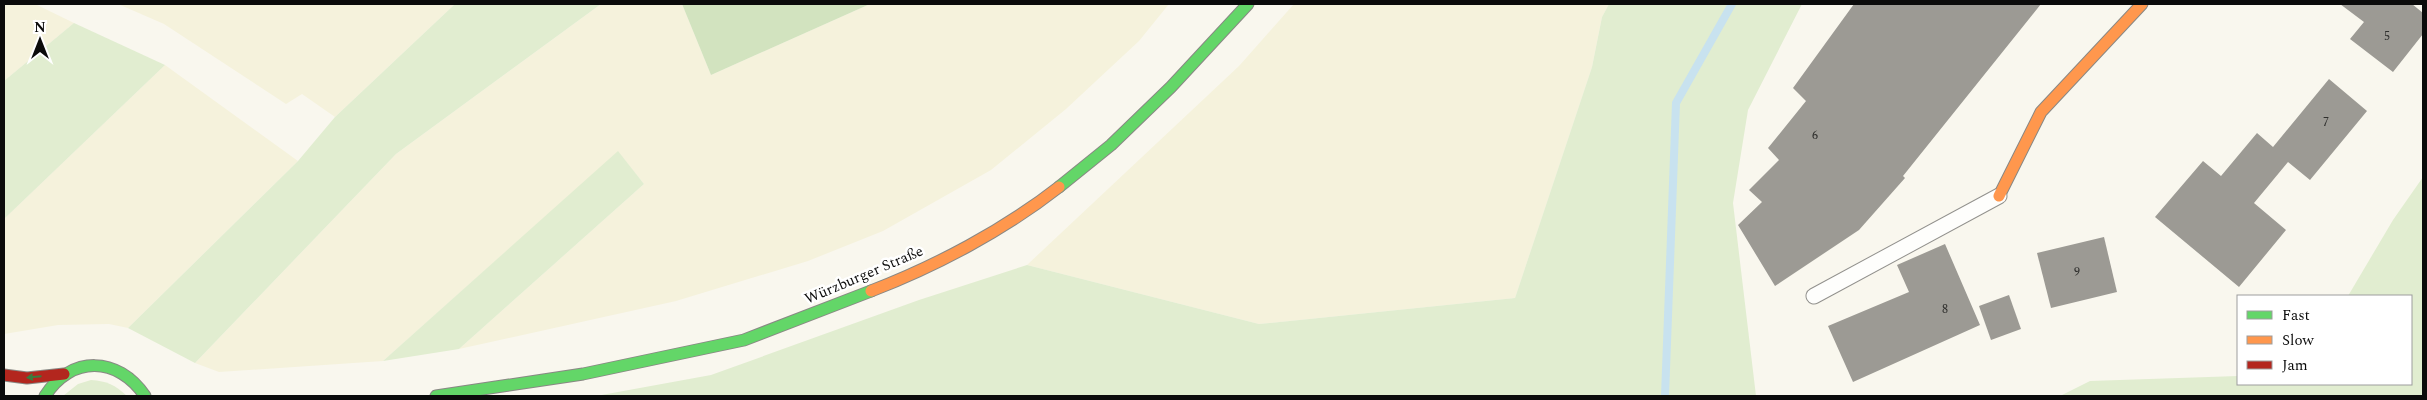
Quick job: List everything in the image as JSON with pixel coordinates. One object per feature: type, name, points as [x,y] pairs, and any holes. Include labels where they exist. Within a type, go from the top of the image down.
[{"type":"main road","name":"Würzburger Straße","points":[[436,396],[584,374],[744,340],[909,276],[1027,212],[1103,151],[1171,87],[1248,4]]},
{"type":"main road","points":[[1999,196],[2041,112],[2142,4]]},
{"type":"main road","points":[[4,374],[27,378],[64,374],[88,366],[113,368],[132,378],[146,396]]},
{"type":"main road","points":[[45,396],[54,382],[64,374]]},
{"type":"lane","points":[[1814,296],[1999,196]]},
{"type":"shaded area","points":[[4,4],[35,4],[74,23],[4,81]]},
{"type":"shaded area","points":[[118,4],[455,4],[335,117],[302,94],[286,104],[164,24]]},
{"type":"shaded area","points":[[601,4],[682,4],[711,75],[870,4],[1169,4],[1139,41],[1066,109],[991,170],[883,231],[808,261],[676,301],[459,349],[644,184],[618,152],[383,361],[219,372],[195,363],[396,154]]},
{"type":"shaded area","points":[[1294,4],[1609,4],[1602,17],[1592,67],[1515,298],[1259,324],[1027,265],[1239,66]]},
{"type":"shaded area","points":[[165,65],[298,161],[128,328],[109,324],[58,325],[4,334],[4,219]]},
{"type":"green space","points":[[455,4],[601,4],[396,154],[195,363],[128,328],[298,161],[335,117]]},
{"type":"green space","points":[[682,4],[870,4],[711,75]]},
{"type":"green space","points":[[1609,4],[1802,4],[1748,110],[1733,203],[1756,396],[596,396],[711,375],[919,300],[1027,265],[1259,324],[1515,298],[1592,67],[1602,17]]},
{"type":"green space","points":[[74,23],[165,65],[4,219],[4,81]]},
{"type":"green space","points":[[618,151],[644,184],[459,349],[383,361]]},
{"type":"green space","points":[[2423,177],[2423,396],[2060,396],[2090,381],[2237,376],[2237,385],[2412,385],[2412,295],[2349,295],[2393,220]]},
{"type":"green space","points":[[91,380],[110,384],[127,396],[63,396],[78,384]]},
{"type":"building","points":[[1854,4],[2041,4],[1903,176],[1905,178],[1859,230],[1775,286],[1738,225],[1762,202],[1749,190],[1779,160],[1768,148],[1806,101],[1793,88]]},
{"type":"building","points":[[2340,4],[2412,4],[2423,13],[2423,34],[2393,72],[2350,39],[2364,22]]},
{"type":"building","points":[[2329,79],[2367,111],[2310,180],[2288,162],[2254,203],[2286,230],[2239,287],[2155,217],[2203,161],[2221,176],[2257,133],[2273,147]]},
{"type":"building","points":[[2104,237],[2117,292],[2051,308],[2037,253]]},
{"type":"building","points":[[1945,244],[1980,325],[1853,382],[1828,326],[1909,292],[1897,265]]},
{"type":"building","points":[[2009,295],[2021,329],[1991,340],[1979,306]]},
{"type":"waterway","points":[[1665,396],[1676,103],[1732,4]]},
{"type":"traffic: fast","points":[[1059,187],[1111,145],[1171,87],[1248,4]]},
{"type":"traffic: fast","points":[[436,396],[583,374],[744,340],[871,291]]},
{"type":"traffic: fast","points":[[45,396],[68,373],[81,367],[95,366],[122,373],[145,396]]},
{"type":"traffic: slow","points":[[1999,196],[2041,112],[2142,4]]},
{"type":"traffic: slow","points":[[871,291],[969,246],[1016,218],[1059,187]]},
{"type":"traffic: jam","points":[[4,375],[27,378],[64,374]]}]
